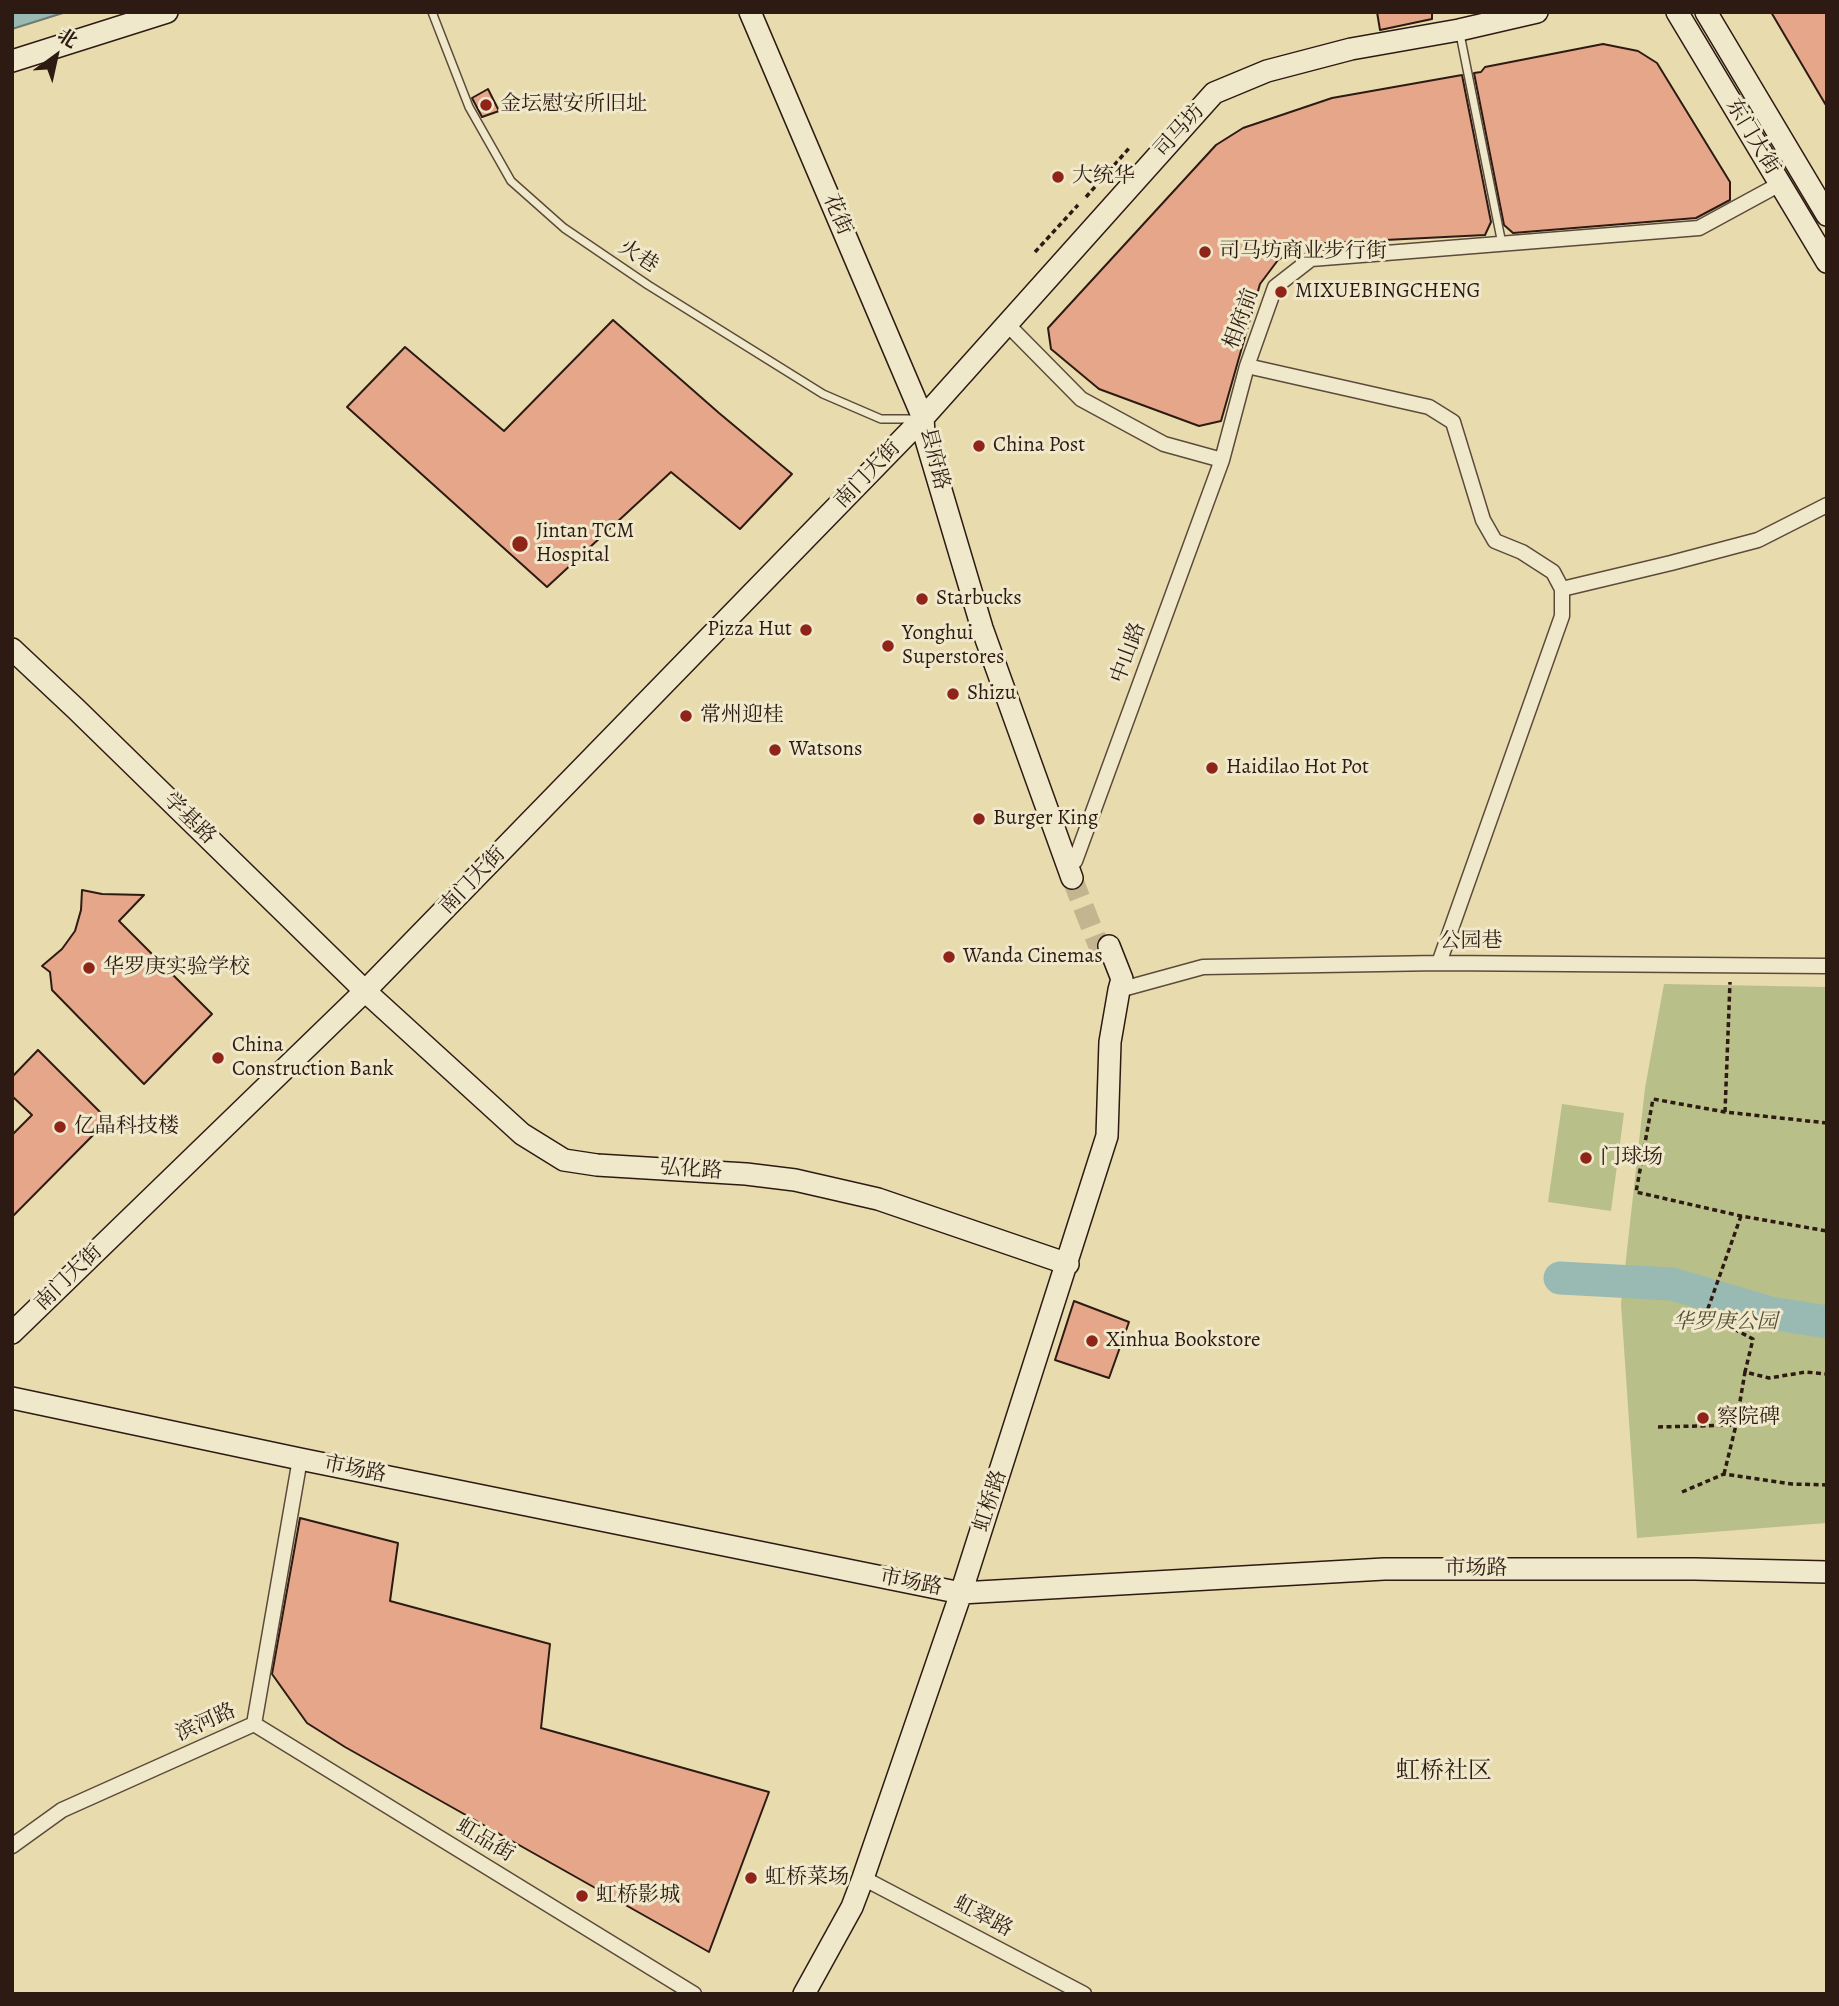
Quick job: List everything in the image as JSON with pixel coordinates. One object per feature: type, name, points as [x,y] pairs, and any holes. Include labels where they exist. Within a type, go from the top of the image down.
[{"type":"street","points":[[12,61],[167,12]]},
{"type":"street","name":"花街","points":[[750,12],[923,418]]},
{"type":"street","name":"司马坊","points":[[923,418],[1214,93],[1267,71],[1303,61],[1537,12]]},
{"type":"street","name":"东门大街","points":[[1677,12],[1827,262]]},
{"type":"street","name":"东门大街","points":[[1706,12],[1827,215]]},
{"type":"street","name":"相府前","points":[[1222,460],[1247,366],[1275,287],[1311,259],[1699,228],[1780,184]]},
{"type":"street","points":[[1007,324],[1081,398],[1164,444],[1222,460]]},
{"type":"street","points":[[1247,366],[1429,407],[1453,422],[1483,520],[1495,541],[1522,552],[1553,572],[1562,589],[1562,616],[1439,962]]},
{"type":"street","name":"县府路","points":[[923,418],[924,433],[982,628],[1076,872]]},
{"type":"street","name":"南门大街","points":[[12,1333],[365,991],[923,418]]},
{"type":"street","name":"中山路","points":[[1076,872],[1222,460]]},
{"type":"street","points":[[1562,589],[1758,540],[1827,505]]},
{"type":"street","name":"学基路","points":[[12,649],[365,991]]},
{"type":"street","points":[[1104,947],[1112,980],[1119,990]]},
{"type":"street","name":"公园巷","points":[[1119,990],[1203,967],[1439,962],[1827,966]]},
{"type":"street","name":"虹桥路","points":[[804,1994],[852,1907],[863,1878],[961,1593],[1068,1264],[1107,1136],[1110,1042],[1119,990]]},
{"type":"street","name":"弘化路","points":[[365,991],[522,1134],[564,1160],[597,1165],[747,1174],[795,1180],[878,1199],[1068,1264]]},
{"type":"street","name":"市场路","points":[[12,1398],[961,1593],[1384,1569],[1695,1569],[1827,1572]]},
{"type":"street","name":"滨河路","points":[[12,1846],[62,1810],[254,1724],[300,1459]]},
{"type":"street","name":"虹品街","points":[[254,1724],[694,1994]]},
{"type":"street","name":"虹翠路","points":[[863,1878],[1084,1994]]},
{"type":"lane","name":"火巷","points":[[432,12],[469,107],[511,181],[564,228],[648,285],[823,394],[881,419],[923,418]]},
{"type":"lane","points":[[1459,30],[1502,244]]},
{"type":"path","points":[[1086,197],[1131,146]]},
{"type":"path","points":[[1035,252],[1078,205]]},
{"type":"path","points":[[1725,1112],[1732,965]]},
{"type":"path","points":[[1827,1123],[1725,1112],[1653,1099],[1636,1192],[1741,1216],[1827,1231]]},
{"type":"path","points":[[1724,1474],[1753,1339],[1706,1314],[1741,1216]]},
{"type":"path","points":[[1745,1372],[1769,1378],[1807,1372],[1827,1374]]},
{"type":"path","points":[[1658,1427],[1736,1425]]},
{"type":"path","points":[[1682,1492],[1724,1474],[1827,1485]]},
{"type":"green space","name":"华罗庚公园","points":[[1664,984],[1827,987],[1827,1523],[1637,1538],[1621,1304],[1645,1088]]},
{"type":"green space","name":"门球场","points":[[1562,1104],[1624,1113],[1611,1211],[1548,1202]]},
{"type":"water","points":[[12,12],[66,12],[12,29]]},
{"type":"building","points":[[1377,12],[1432,12],[1432,19],[1380,30]]},
{"type":"building","points":[[1771,12],[1827,12],[1827,107]]},
{"type":"building","points":[[1603,44],[1638,51],[1657,63],[1730,182],[1730,200],[1696,218],[1513,233],[1504,225],[1474,73],[1481,72],[1485,67]]},
{"type":"building","name":"司马坊商业步行街","points":[[1462,75],[1491,222],[1485,235],[1305,244],[1278,260],[1260,284],[1221,421],[1199,426],[1099,389],[1051,349],[1048,328],[1216,145],[1243,128],[1332,98]]},
{"type":"building","name":"金坛慰安所旧址","points":[[488,89],[499,111],[482,117],[472,98]]},
{"type":"building","points":[[613,320],[792,474],[740,529],[671,472],[547,587],[347,407],[405,347],[504,431]]},
{"type":"building","points":[[82,890],[102,894],[144,895],[119,921],[212,1014],[144,1084],[52,990],[50,972],[42,966],[62,949],[75,931],[81,910]]},
{"type":"building","name":"亿晶科技楼","points":[[38,1050],[108,1120],[12,1217],[12,1135],[32,1115],[12,1096],[12,1077]]},
{"type":"building","name":"Xinhua Bookstore","points":[[1074,1301],[1129,1322],[1109,1378],[1055,1360]]},
{"type":"building","points":[[300,1518],[398,1543],[390,1601],[550,1644],[541,1728],[769,1792],[709,1952],[307,1723],[272,1674]]},
{"type":"waterway","points":[[1560,1278],[1672,1284],[1771,1313],[1827,1322]]},
{"type":"tunnel","points":[[1072,878],[1100,949]]},
{"type":"place","name":"金坛慰安所旧址","points":[[486,105]]},
{"type":"place","name":"大统华","points":[[1058,177]]},
{"type":"place","name":"司马坊商业步行街","points":[[1205,252]]},
{"type":"place","name":"MIXUEBINGCHENG","points":[[1281,292]]},
{"type":"place","name":"China Post","points":[[979,446]]},
{"type":"place","name":"Jintan TCM Hospital","points":[[520,544]]},
{"type":"place","name":"Starbucks","points":[[922,599]]},
{"type":"place","name":"Pizza Hut","points":[[806,630]]},
{"type":"place","name":"Yonghui Superstores","points":[[888,646]]},
{"type":"place","name":"Shizu","points":[[953,694]]},
{"type":"place","name":"常州迎桂","points":[[686,716]]},
{"type":"place","name":"Watsons","points":[[775,750]]},
{"type":"place","name":"Haidilao Hot Pot","points":[[1212,768]]},
{"type":"place","name":"Burger King","points":[[979,819]]},
{"type":"place","name":"Wanda Cinemas","points":[[949,957]]},
{"type":"place","name":"华罗庚实验学校","points":[[89,968]]},
{"type":"place","name":"China Construction Bank","points":[[218,1058]]},
{"type":"place","name":"亿晶科技楼","points":[[60,1127]]},
{"type":"place","name":"门球场","points":[[1586,1158]]},
{"type":"place","name":"Xinhua Bookstore","points":[[1092,1341]]},
{"type":"place","name":"察院碑","points":[[1703,1418]]},
{"type":"place","name":"虹桥菜场","points":[[751,1878]]},
{"type":"place","name":"虹桥影城","points":[[582,1896]]},
{"type":"district","name":"虹桥社区","points":[[1444,1772]]}]
